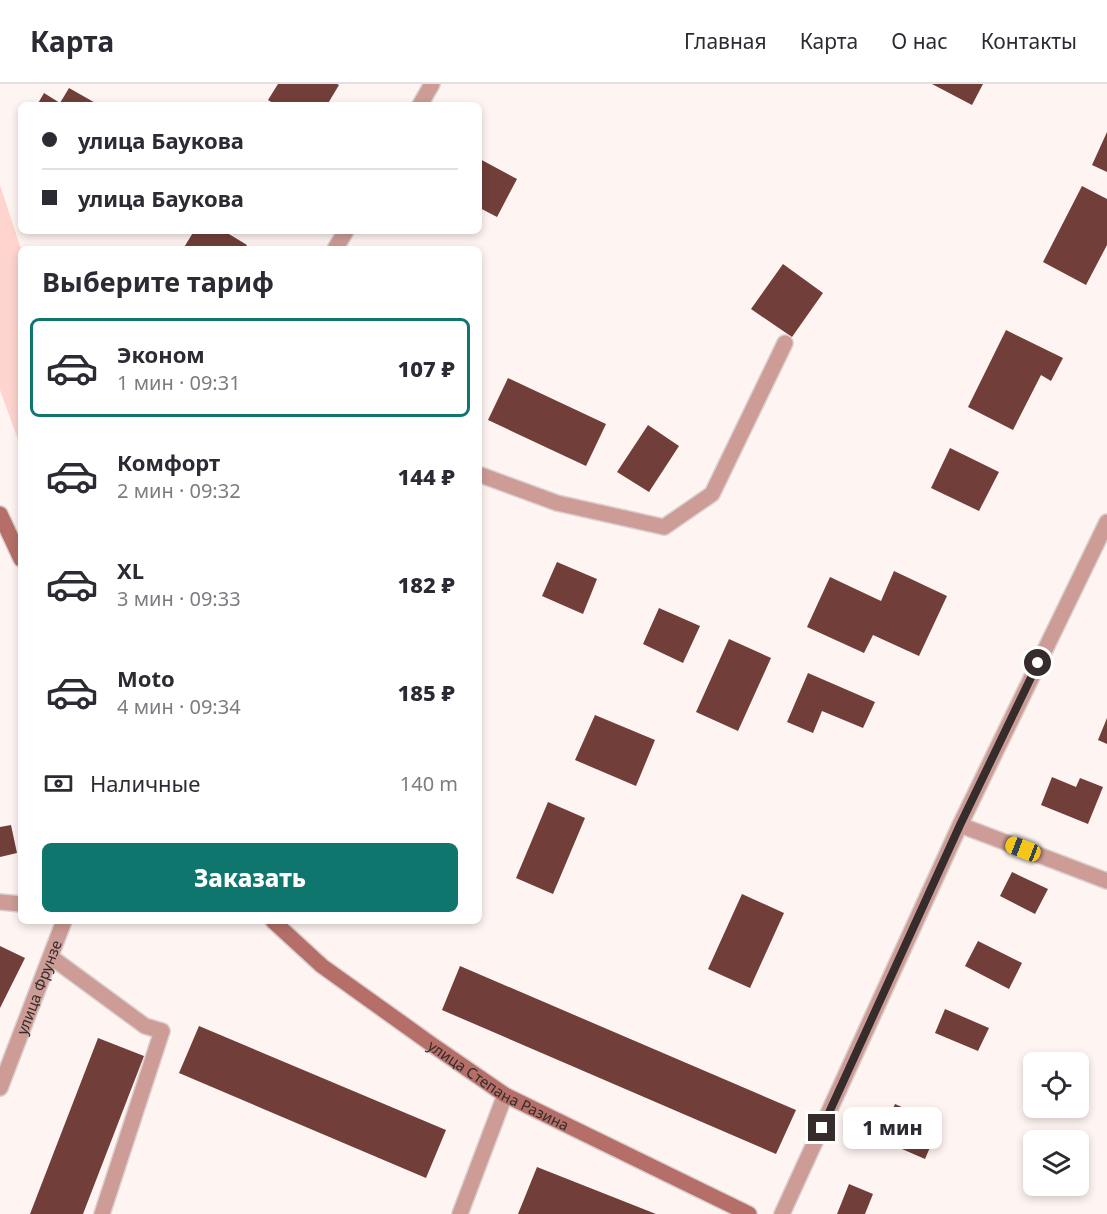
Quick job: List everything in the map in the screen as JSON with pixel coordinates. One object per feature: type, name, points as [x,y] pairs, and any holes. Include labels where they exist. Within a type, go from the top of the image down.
[{"type":"street","points":[[422,102],[432,84]]},
{"type":"street","points":[[482,475],[557,503],[664,527],[712,494],[785,344]]},
{"type":"street","points":[[1,519],[18,553]]},
{"type":"street","points":[[782,1214],[960,825],[1107,522]]},
{"type":"street","points":[[960,825],[1107,881]]},
{"type":"street","points":[[0,902],[18,904]]},
{"type":"street","name":"улица Фрунзе","points":[[0,1088],[63,924]]},
{"type":"street","name":"улица Степана Разина","points":[[276,924],[322,966],[505,1095],[750,1214]]},
{"type":"street","points":[[51,957],[145,1026],[162,1031],[102,1214]]},
{"type":"street","points":[[460,1214],[505,1095]]},
{"type":"shaded area","points":[[0,185],[20,246],[18,246],[18,440],[0,390]]},
{"type":"building","points":[[278,84],[339,85],[329,102],[271,102],[268,100]]},
{"type":"building","points":[[932,84],[983,84],[972,105]]},
{"type":"building","points":[[69,88],[94,102],[61,102]]},
{"type":"building","points":[[44,93],[58,102],[39,102]]},
{"type":"building","points":[[1107,132],[1107,172],[1092,165]]},
{"type":"building","points":[[482,160],[517,179],[497,217],[482,209]]},
{"type":"building","points":[[1082,186],[1107,199],[1107,245],[1086,285],[1043,262]]},
{"type":"building","points":[[192,234],[229,234],[247,245],[246,246],[185,246]]},
{"type":"building","points":[[783,264],[823,293],[792,337],[751,309]]},
{"type":"building","points":[[1006,330],[1063,358],[1051,381],[1041,375],[1013,430],[968,407]]},
{"type":"building","points":[[508,378],[606,424],[586,466],[488,420]]},
{"type":"building","points":[[648,425],[679,446],[649,492],[617,472]]},
{"type":"building","points":[[950,448],[999,472],[979,511],[931,488]]},
{"type":"building","points":[[557,562],[597,579],[583,614],[542,596]]},
{"type":"building","points":[[894,571],[947,596],[919,656],[873,635],[864,653],[807,627],[830,577],[881,601]]},
{"type":"building","points":[[659,608],[700,626],[683,663],[643,644]]},
{"type":"building","points":[[729,639],[771,658],[738,731],[696,712]]},
{"type":"building","points":[[808,673],[875,702],[863,728],[822,711],[813,733],[787,722]]},
{"type":"building","points":[[595,715],[655,740],[636,786],[575,760]]},
{"type":"building","points":[[1107,718],[1107,744],[1098,740]]},
{"type":"building","points":[[1052,777],[1076,787],[1080,778],[1103,787],[1088,824],[1041,805]]},
{"type":"building","points":[[548,802],[585,818],[553,894],[516,878]]},
{"type":"building","points":[[11,825],[17,853],[0,857],[0,827]]},
{"type":"building","points":[[1012,872],[1048,889],[1035,914],[1000,896]]},
{"type":"building","points":[[742,894],[784,913],[750,988],[708,969]]},
{"type":"building","points":[[978,941],[1022,963],[1009,989],[965,966]]},
{"type":"building","points":[[0,946],[25,958],[0,1008]]},
{"type":"building","points":[[460,966],[796,1110],[776,1154],[442,1010]]},
{"type":"building","points":[[945,1009],[989,1028],[978,1051],[935,1033]]},
{"type":"building","points":[[199,1026],[446,1130],[426,1178],[179,1073]]},
{"type":"building","points":[[98,1038],[144,1056],[83,1214],[30,1214]]},
{"type":"building","points":[[895,1104],[940,1124],[925,1159],[879,1139]]},
{"type":"building","points":[[537,1167],[656,1214],[518,1214]]},
{"type":"building","points":[[849,1184],[873,1194],[865,1214],[837,1214]]},
{"type":"route","points":[[822,1128],[960,825],[1038,663]]}]
